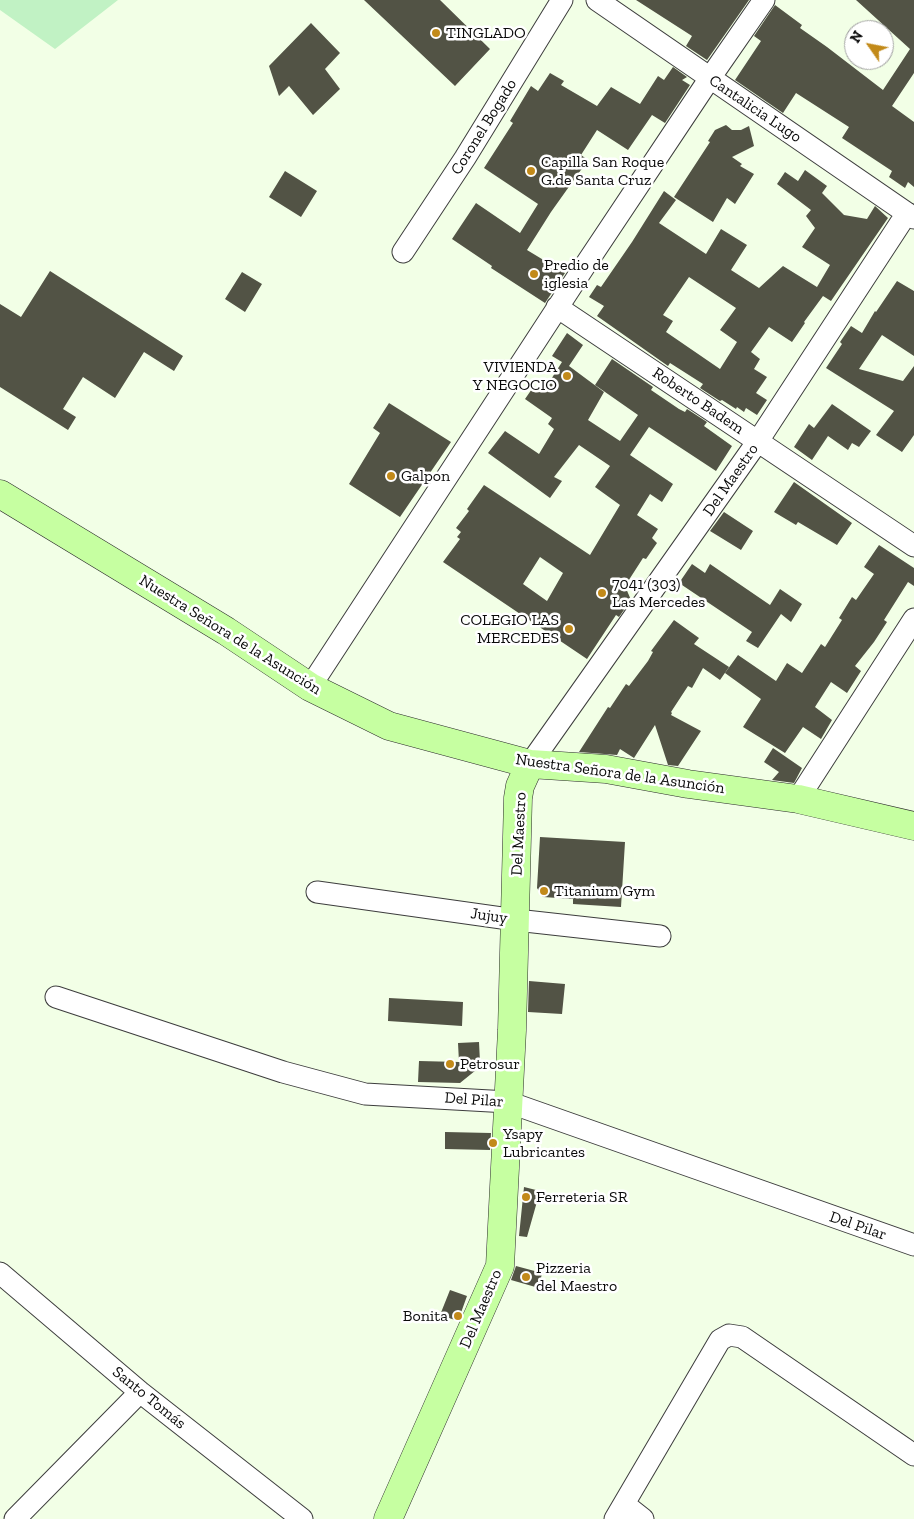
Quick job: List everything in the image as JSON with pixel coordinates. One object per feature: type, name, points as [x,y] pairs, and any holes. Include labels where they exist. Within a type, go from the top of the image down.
[{"type":"street","name":"Coronel Bogado","points":[[403,252],[465,158],[562,0]]},
{"type":"street","name":"Cantalicia Lugo","points":[[597,0],[911,215]]},
{"type":"street","points":[[310,687],[557,307],[764,0]]},
{"type":"street","name":"Del Maestro","points":[[388,1519],[500,1266],[516,920],[518,798],[520,786],[530,764],[758,441],[911,215]]},
{"type":"street","name":"Roberto Badem","points":[[557,307],[914,546]]},
{"type":"street","name":"Nuestra Señora de la Asunción","points":[[0,494],[218,626],[310,687],[389,726],[530,764],[606,770],[688,784],[798,799],[914,826]]},
{"type":"street","points":[[798,799],[914,619]]},
{"type":"street","name":"Jujuy","points":[[317,892],[516,920],[660,936]]},
{"type":"street","name":"Del Pilar","points":[[56,997],[283,1072],[365,1094],[508,1102],[914,1245]]},
{"type":"street","name":"Santo Tomás","points":[[0,1273],[140,1392],[302,1519]]},
{"type":"street","points":[[643,1519],[619,1511],[720,1340],[729,1335],[742,1337],[914,1455]]},
{"type":"street","points":[[14,1519],[140,1392]]},
{"type":"green space","points":[[0,0],[118,0],[55,49],[0,10]]},
{"type":"building","name":"TINGLADO","points":[[364,0],[440,0],[490,49],[455,86]]},
{"type":"building","points":[[636,0],[749,0],[707,60],[686,46],[692,36]]},
{"type":"building","points":[[856,0],[914,0],[914,73],[892,106],[914,122],[914,187],[908,182],[905,188],[889,177],[892,171],[842,138],[849,127],[796,93],[783,113],[735,80],[761,41],[754,36],[775,5],[802,25],[800,28],[844,60],[844,70],[857,70],[883,90],[910,49],[894,34],[894,20],[878,20]]},
{"type":"building","points":[[311,23],[340,53],[325,69],[340,89],[313,115],[289,86],[279,96],[269,66]]},
{"type":"building","points":[[673,67],[687,77],[682,80],[690,85],[665,123],[652,115],[628,150],[597,130],[581,155],[588,160],[527,250],[565,273],[545,303],[491,268],[492,266],[452,239],[476,203],[520,233],[538,204],[484,168],[513,123],[510,121],[531,86],[538,91],[550,73],[564,81],[561,85],[597,106],[611,87],[640,104],[658,76],[664,80]]},
{"type":"building","points":[[726,125],[732,130],[741,130],[749,126],[754,146],[732,157],[742,164],[740,166],[754,174],[735,204],[727,198],[713,222],[674,197],[710,142],[708,141],[715,130]]},
{"type":"building","points":[[805,170],[827,186],[822,193],[844,215],[867,219],[875,206],[888,218],[831,301],[823,296],[792,342],[769,327],[751,352],[760,359],[754,369],[767,377],[756,393],[767,400],[757,415],[746,408],[744,412],[722,400],[720,401],[700,388],[703,384],[670,363],[668,366],[597,316],[604,306],[589,297],[597,285],[601,287],[664,191],[676,200],[659,223],[706,254],[721,229],[747,245],[731,270],[759,288],[783,266],[817,287],[830,265],[802,247],[815,228],[806,216],[811,210],[777,184],[785,172],[798,181]],"holes":[[[689,277],[736,308],[720,330],[737,342],[720,369],[666,332],[673,321],[663,315]]]},
{"type":"building","points":[[285,171],[317,191],[301,217],[269,197]]},
{"type":"building","points":[[50,271],[183,356],[174,371],[144,352],[115,398],[83,377],[63,409],[76,417],[68,430],[0,387],[0,304],[21,317]]},
{"type":"building","points":[[242,272],[262,284],[245,312],[225,299]]},
{"type":"building","points":[[897,281],[914,291],[914,356],[882,335],[859,369],[903,381],[914,366],[914,435],[902,452],[876,435],[894,411],[826,368],[851,326],[862,333]]},
{"type":"building","points":[[567,333],[583,345],[569,366],[604,392],[588,420],[620,441],[638,415],[595,385],[612,359],[653,387],[651,390],[679,409],[685,412],[687,409],[707,422],[704,426],[732,446],[716,471],[649,427],[630,455],[673,484],[662,502],[650,494],[637,515],[658,529],[652,538],[657,543],[646,559],[643,558],[625,586],[631,600],[619,617],[616,615],[587,659],[443,562],[460,539],[457,537],[461,532],[456,528],[469,511],[467,509],[484,485],[590,555],[620,505],[595,487],[610,466],[579,445],[554,477],[562,481],[550,498],[488,453],[505,431],[539,454],[554,429],[548,424],[552,418],[525,399],[534,386],[543,392],[562,362],[552,356]],"holes":[[[540,557],[563,573],[547,601],[523,584]]]},
{"type":"building","name":"Galpon","points":[[389,403],[451,442],[400,517],[349,484],[380,433],[373,428]]},
{"type":"building","points":[[832,404],[871,431],[859,447],[852,443],[848,450],[828,436],[812,460],[794,447],[809,424],[814,428]]},
{"type":"building","points":[[794,482],[852,523],[837,545],[798,522],[796,525],[774,512]]},
{"type":"building","points":[[724,512],[753,531],[741,550],[710,531]]},
{"type":"building","points":[[879,545],[914,568],[914,586],[908,582],[884,620],[887,622],[855,666],[861,671],[847,693],[831,682],[815,707],[832,720],[821,739],[803,727],[785,753],[743,727],[761,699],[725,673],[738,655],[776,681],[787,663],[802,673],[821,644],[825,647],[842,620],[839,618],[852,597],[856,600],[874,574],[864,567]]},
{"type":"building","points":[[692,564],[705,573],[710,564],[770,605],[780,589],[802,604],[791,622],[781,614],[758,648],[746,641],[752,632],[679,583]]},
{"type":"building","points":[[674,620],[699,638],[694,644],[729,667],[720,680],[703,668],[692,688],[688,686],[671,712],[671,715],[701,731],[678,766],[668,765],[655,725],[634,758],[620,749],[617,755],[579,752],[608,707],[610,708],[626,684],[629,686],[648,661],[653,652],[651,651]]},
{"type":"building","points":[[773,748],[802,768],[794,783],[772,780],[779,772],[764,762]]},
{"type":"building","points":[[540,837],[625,842],[621,907],[573,904],[573,899],[543,897],[537,888]]},
{"type":"building","points":[[529,981],[565,984],[562,1014],[528,1012]]},
{"type":"building","points":[[389,998],[463,1002],[462,1026],[388,1021]]},
{"type":"building","name":"Petrosur","points":[[479,1042],[480,1062],[486,1062],[460,1083],[418,1082],[419,1061],[459,1062],[458,1043]]},
{"type":"building","points":[[445,1132],[491,1133],[490,1150],[445,1149]]},
{"type":"building","points":[[524,1187],[540,1191],[527,1237],[519,1236]]},
{"type":"building","name":"Pizzeria del Maestro","points":[[516,1266],[542,1273],[539,1288],[511,1280]]},
{"type":"building","points":[[450,1290],[467,1296],[458,1321],[440,1315]]},
{"type":"place","name":"TINGLADO","points":[[436,33]]},
{"type":"place","name":"Capilla San Roque G.de Santa Cruz","points":[[531,171]]},
{"type":"place","name":"Predio de iglesia","points":[[534,274]]},
{"type":"place","name":"VIVIENDA Y NEGOCIO","points":[[567,376]]},
{"type":"place","name":"Galpon","points":[[391,476]]},
{"type":"place","name":"7041 (303) Las Mercedes","points":[[602,593]]},
{"type":"place","name":"COLEGIO LAS MERCEDES","points":[[569,629]]},
{"type":"place","name":"Titanium Gym","points":[[544,891]]},
{"type":"place","name":"Petrosur","points":[[450,1064]]},
{"type":"place","name":"Ysapy Lubricantes","points":[[493,1143]]},
{"type":"place","name":"Ferreteria SR","points":[[526,1197]]},
{"type":"place","name":"Pizzeria del Maestro","points":[[526,1277]]},
{"type":"place","name":"Bonita","points":[[458,1316]]}]
